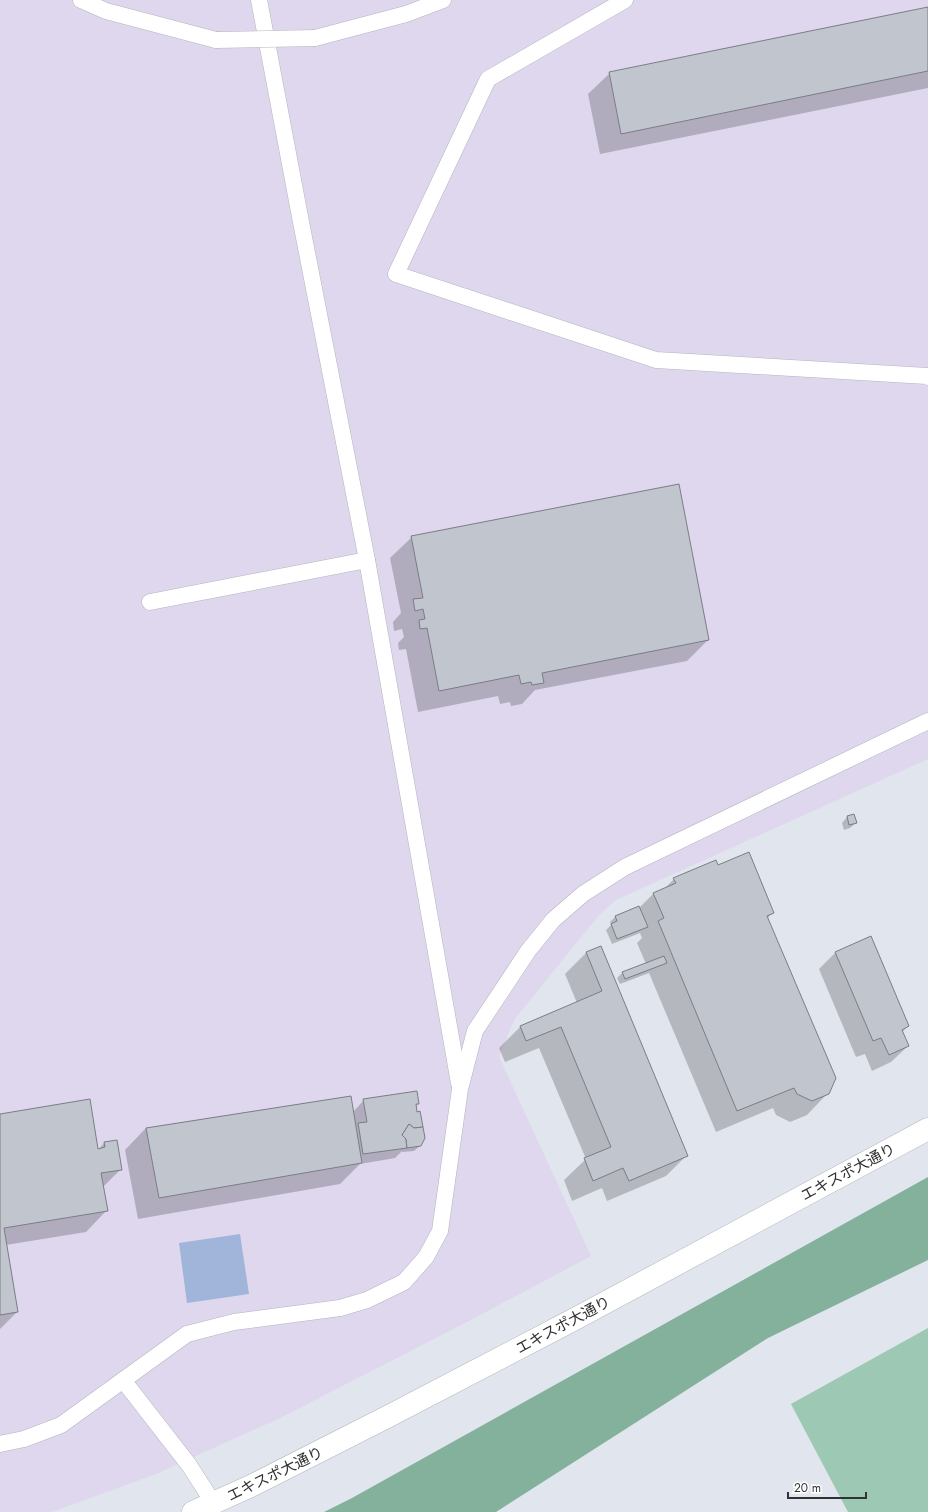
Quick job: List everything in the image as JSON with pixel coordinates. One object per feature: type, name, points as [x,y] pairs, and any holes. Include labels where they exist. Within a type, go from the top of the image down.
[{"type":"main road","name":"エキスポ大通り","points":[[193,1512],[214,1504],[387,1418],[928,1129]]},
{"type":"lane","points":[[81,0],[106,11],[216,40],[315,38],[406,14],[443,0]]},
{"type":"lane","points":[[260,0],[301,222],[367,560],[460,1089]]},
{"type":"lane","points":[[625,0],[488,79],[396,274],[656,360],[928,376]]},
{"type":"lane","points":[[150,602],[367,560]]},
{"type":"lane","points":[[0,1444],[24,1439],[61,1425],[187,1334],[234,1322],[340,1308],[367,1300],[404,1282],[426,1257],[440,1231],[460,1089],[475,1031],[533,946],[553,920],[582,894],[625,867],[928,721]]},
{"type":"lane","points":[[123,1380],[189,1465],[214,1504]]},
{"type":"shaded area","points":[[0,0],[928,0],[928,759],[616,900],[599,915],[514,1020],[499,1057],[591,1256],[465,1323],[280,1418],[156,1474],[52,1512],[0,1512]]},
{"type":"green space","points":[[928,1177],[928,1260],[768,1338],[496,1512],[324,1512],[352,1498]]},
{"type":"green space","points":[[928,1328],[928,1512],[848,1512],[791,1404]]},
{"type":"water","points":[[240,1234],[249,1294],[187,1303],[179,1243]]},
{"type":"building","points":[[928,7],[928,71],[621,134],[609,72]]},
{"type":"building","points":[[679,484],[709,640],[542,673],[544,683],[532,685],[531,682],[521,684],[519,675],[439,691],[427,628],[420,629],[419,620],[425,619],[423,609],[415,611],[413,599],[423,598],[411,536]]},
{"type":"building","points":[[854,814],[857,823],[849,825],[847,816]]},
{"type":"building","points":[[749,852],[774,913],[767,916],[836,1078],[829,1094],[812,1101],[797,1094],[794,1088],[737,1111],[658,921],[664,918],[653,893],[676,883],[673,878],[716,860],[718,865]]},
{"type":"building","points":[[639,906],[648,927],[617,939],[611,924],[617,921],[615,916]]},
{"type":"building","points":[[871,936],[909,1026],[902,1030],[909,1046],[889,1055],[881,1038],[873,1041],[835,952]]},
{"type":"building","points":[[601,946],[688,1156],[629,1181],[623,1168],[593,1181],[584,1158],[611,1147],[561,1027],[526,1041],[520,1026],[602,991],[586,952]]},
{"type":"building","points":[[664,956],[667,963],[625,979],[622,972]]},
{"type":"building","points":[[417,1091],[419,1104],[416,1104],[417,1112],[420,1111],[423,1127],[414,1128],[409,1124],[402,1135],[406,1139],[407,1148],[363,1154],[358,1123],[367,1122],[363,1099]]},
{"type":"building","points":[[351,1096],[362,1163],[159,1198],[146,1128]]},
{"type":"building","points":[[90,1099],[98,1149],[105,1147],[104,1142],[117,1140],[122,1170],[101,1173],[108,1211],[4,1228],[18,1312],[0,1315],[0,1114]]},
{"type":"building","points":[[409,1124],[414,1128],[423,1127],[425,1138],[421,1146],[407,1148],[406,1139],[402,1135]]}]
